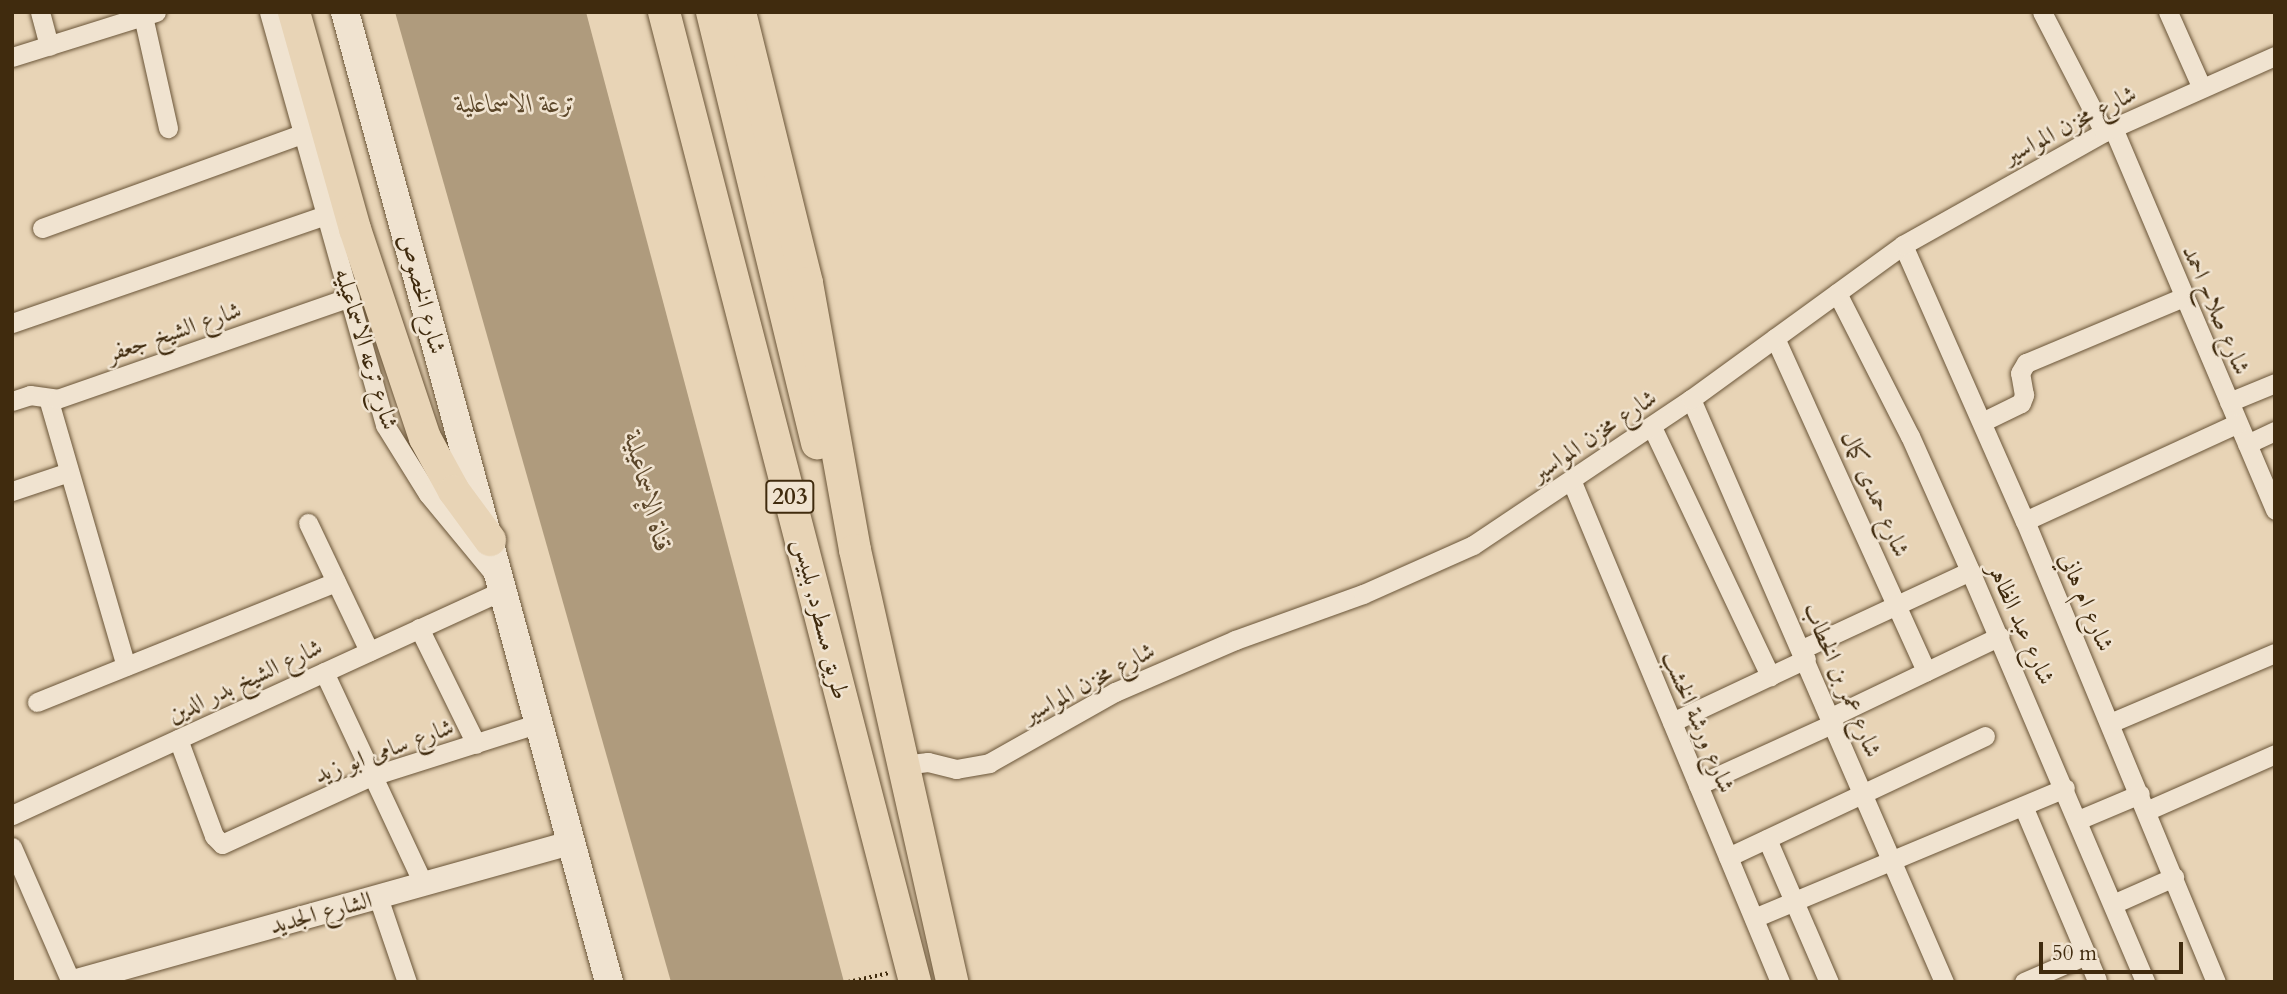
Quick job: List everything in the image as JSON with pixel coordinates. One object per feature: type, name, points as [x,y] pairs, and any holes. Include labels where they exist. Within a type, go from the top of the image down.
[{"type":"main road","points":[[294,12],[355,229],[425,438],[454,491],[490,540]]},
{"type":"main road","name":"شارع الخصوص","points":[[345,12],[490,540],[498,584]]},
{"type":"main road","name":"طريق مسطرد, بلبيس","points":[[664,12],[915,982]]},
{"type":"main road","points":[[712,12],[823,464],[855,550]]},
{"type":"main road","name":"طريق مسطرد, بلبيس","points":[[740,12],[807,283],[855,550],[952,982]]},
{"type":"main road","name":"شارع ترعه الاسماعيليه","points":[[498,584],[609,982]]},
{"type":"street","points":[[40,12],[49,46]]},
{"type":"street","name":"شارع ترعه الاسماعيليه","points":[[269,12],[385,425],[428,494],[498,584]]},
{"type":"street","name":"شارع صلاح احمد","points":[[2042,12],[2109,130],[2275,510]]},
{"type":"street","points":[[2168,12],[2201,86]]},
{"type":"street","points":[[12,57],[149,14],[168,128]]},
{"type":"street","name":"شارع مخزن المواسير","points":[[903,765],[928,762],[956,769],[989,763],[1126,687],[1235,640],[1363,594],[1473,545],[1652,427],[1903,244],[2109,130],[2201,86],[2275,56]]},
{"type":"street","points":[[43,228],[302,134]]},
{"type":"street","points":[[12,323],[325,215]]},
{"type":"street","name":"شارع ام هاني","points":[[1903,244],[2025,521],[2216,982]]},
{"type":"street","name":"شارع عبد الظاهر","points":[[1837,293],[1910,436],[2000,636],[2145,982]]},
{"type":"street","name":"شارع الشيخ جعفر","points":[[12,401],[30,395],[48,398],[350,297]]},
{"type":"street","points":[[1982,422],[2021,403],[2024,395],[2020,373],[2026,363],[2184,297]]},
{"type":"street","name":"شارع حمدى كمال","points":[[1775,338],[1926,671]]},
{"type":"street","points":[[2229,402],[2275,383]]},
{"type":"street","points":[[48,398],[126,666]]},
{"type":"street","name":"شارع عمر بن الخطاب","points":[[1691,399],[1804,654],[1944,982]]},
{"type":"street","points":[[2025,521],[2238,422]]},
{"type":"street","points":[[1652,427],[1770,676]]},
{"type":"street","points":[[2247,444],[2275,431]]},
{"type":"street","points":[[12,491],[69,472]]},
{"type":"street","name":"شارع ورشة الخشب","points":[[1572,482],[1780,982]]},
{"type":"street","points":[[308,523],[369,651]]},
{"type":"street","points":[[1672,722],[1770,676],[1804,654],[1897,605],[1970,571]]},
{"type":"street","points":[[37,702],[336,582]]},
{"type":"street","name":"شارع الشيخ بدر الدين","points":[[12,815],[419,628],[498,584]]},
{"type":"street","points":[[419,628],[476,744]]},
{"type":"street","points":[[1698,785],[2000,636]]},
{"type":"street","points":[[2110,723],[2275,653]]},
{"type":"street","points":[[324,672],[424,885]]},
{"type":"street","name":"شارع سامى ابو زيد","points":[[178,739],[214,836],[224,843],[373,776],[536,724]]},
{"type":"street","points":[[1728,857],[1985,736]]},
{"type":"street","points":[[2078,820],[2143,802],[2275,754]]},
{"type":"street","points":[[1754,918],[2065,788]]},
{"type":"street","points":[[2023,806],[2097,980]]},
{"type":"street","points":[[1767,839],[1829,982]]},
{"type":"street","name":"الشارع الجديد","points":[[83,980],[570,843]]},
{"type":"street","points":[[12,847],[83,980]]},
{"type":"street","points":[[2113,904],[2174,877]]},
{"type":"street","points":[[378,897],[407,982]]},
{"type":"street","points":[[2024,982],[2086,955]]},
{"type":"path","points":[[848,982],[876,975]]},
{"type":"water","name":"ترعة الاسماعلية","points":[[395,12],[586,12],[844,982],[671,982]]},
{"type":"water label","name":"قناة الإسماعيلية","points":[[648,492]]}]
